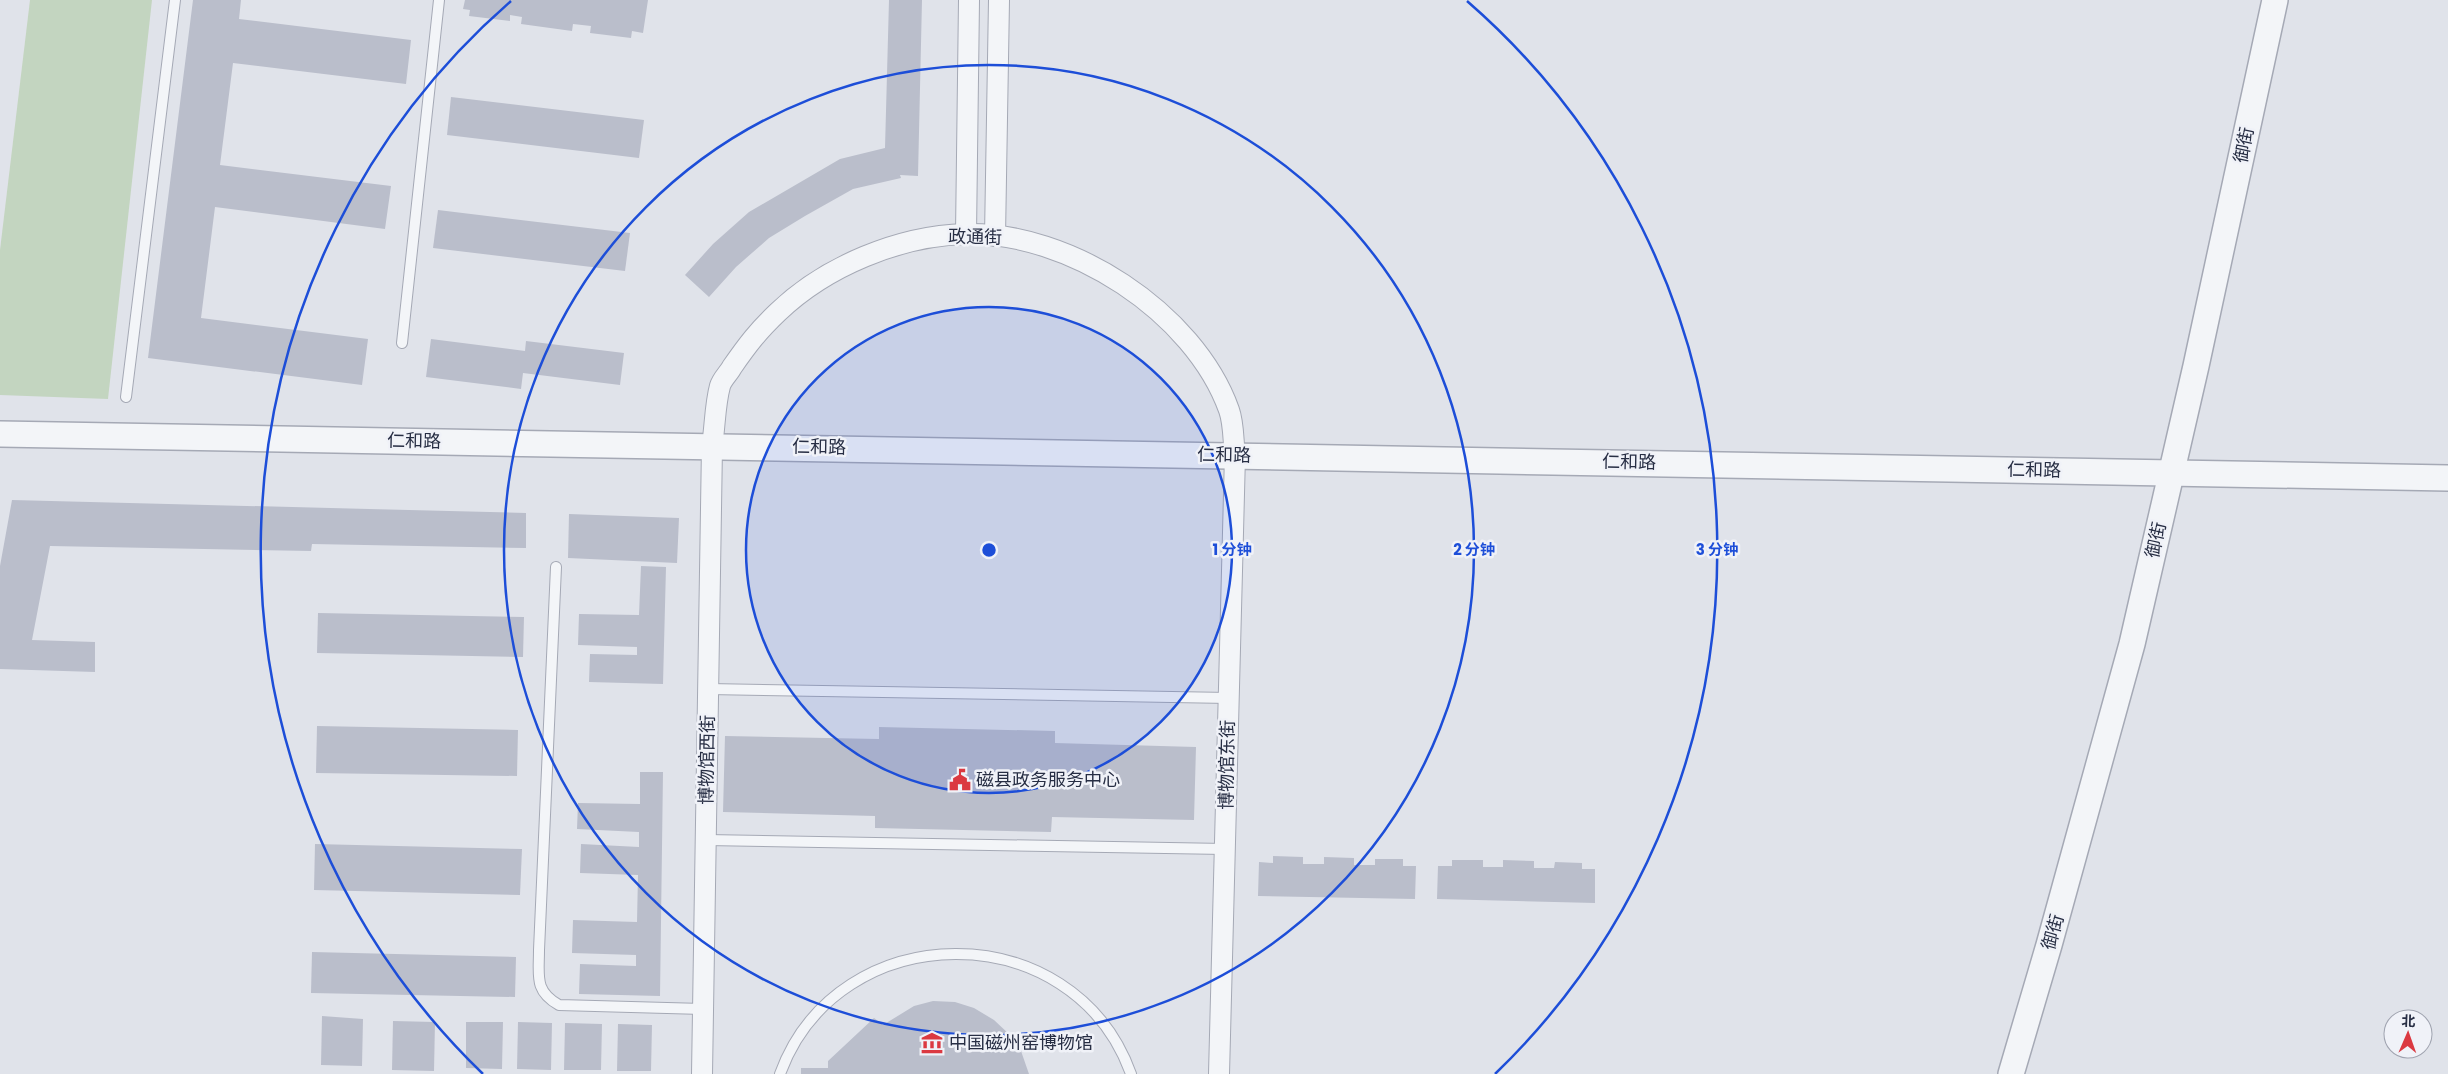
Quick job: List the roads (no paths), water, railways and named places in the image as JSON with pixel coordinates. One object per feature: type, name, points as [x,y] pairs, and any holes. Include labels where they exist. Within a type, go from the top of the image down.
[{"type":"street","points":[[966,234],[969,0]]},
{"type":"street","points":[[995,236],[999,0]]},
{"type":"street","name":"御街","points":[[2011,1074],[2049,946],[2132,644],[2275,0]]},
{"type":"street","name":"政通街","points":[[712,446],[720,385],[753,335],[793,297],[834,270],[884,250],[923,238],[966,234],[995,236],[1044,246],[1092,266],[1134,291],[1167,319],[1215,377],[1230,412],[1235,455]]},
{"type":"street","name":"仁和路","points":[[0,434],[2448,478]]},
{"type":"street","name":"博物馆西街","points":[[702,1074],[712,446]]},
{"type":"street","name":"博物馆东街","points":[[1219,1074],[1235,455]]},
{"type":"lane","points":[[126,397],[175,0]]},
{"type":"lane","points":[[402,342],[439,0]]},
{"type":"lane","points":[[556,567],[539,940],[539,988],[548,999],[559,1005],[703,1009]]},
{"type":"lane","points":[[708,689],[1229,698]]},
{"type":"lane","points":[[706,840],[1225,849]]},
{"type":"lane","points":[[780,1074],[795,1043],[808,1024],[840,992],[859,979],[894,963],[924,955],[946,953],[992,956],[1021,965],[1056,982],[1074,995],[1106,1028],[1131,1074]]},
{"type":"place","name":"磁县政务服务中心","points":[[960,780]]},
{"type":"place","name":"中国磁州窑博物馆","points":[[932,1043]]}]
